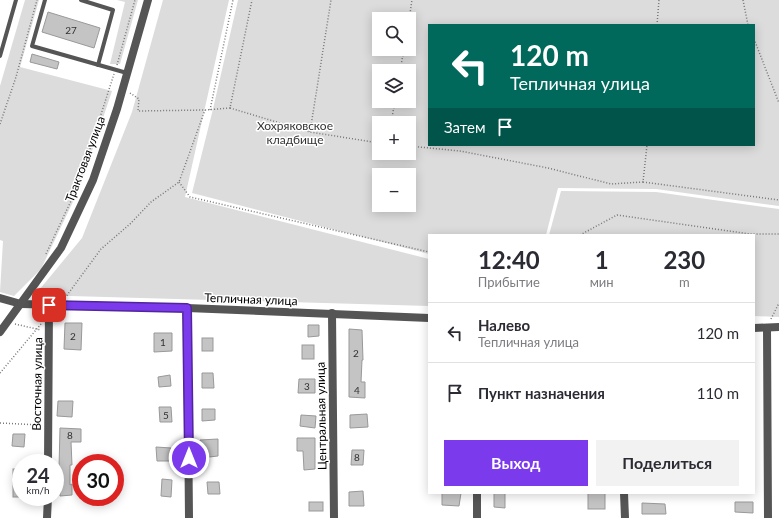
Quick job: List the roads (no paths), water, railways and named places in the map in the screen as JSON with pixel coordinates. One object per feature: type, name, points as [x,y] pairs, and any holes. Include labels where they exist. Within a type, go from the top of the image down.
[{"type":"street","name":"Трактовая улица","points":[[0,332],[61,248],[93,180],[122,91],[148,0]]},
{"type":"street","name":"Тепличная улица","points":[[0,298],[21,304],[187,308],[428,318]]},
{"type":"street","name":"Восточная улица","points":[[48,454],[49,305]]},
{"type":"street","points":[[187,308],[189,518]]},
{"type":"street","name":"Центральная улица","points":[[332,313],[334,518]]},
{"type":"street","points":[[755,328],[779,327]]},
{"type":"street","points":[[767,328],[768,518]]},
{"type":"street","points":[[477,494],[477,518]]},
{"type":"street","points":[[624,494],[625,518]]},
{"type":"street","points":[[48,506],[48,518]]},
{"type":"lane","points":[[0,56],[16,0]]},
{"type":"lane","points":[[44,0],[32,46],[127,73]]},
{"type":"lane","points":[[81,0],[113,10],[98,65]]},
{"type":"park label","name":"Хохряковское кладбище","points":[[295,132]]}]
